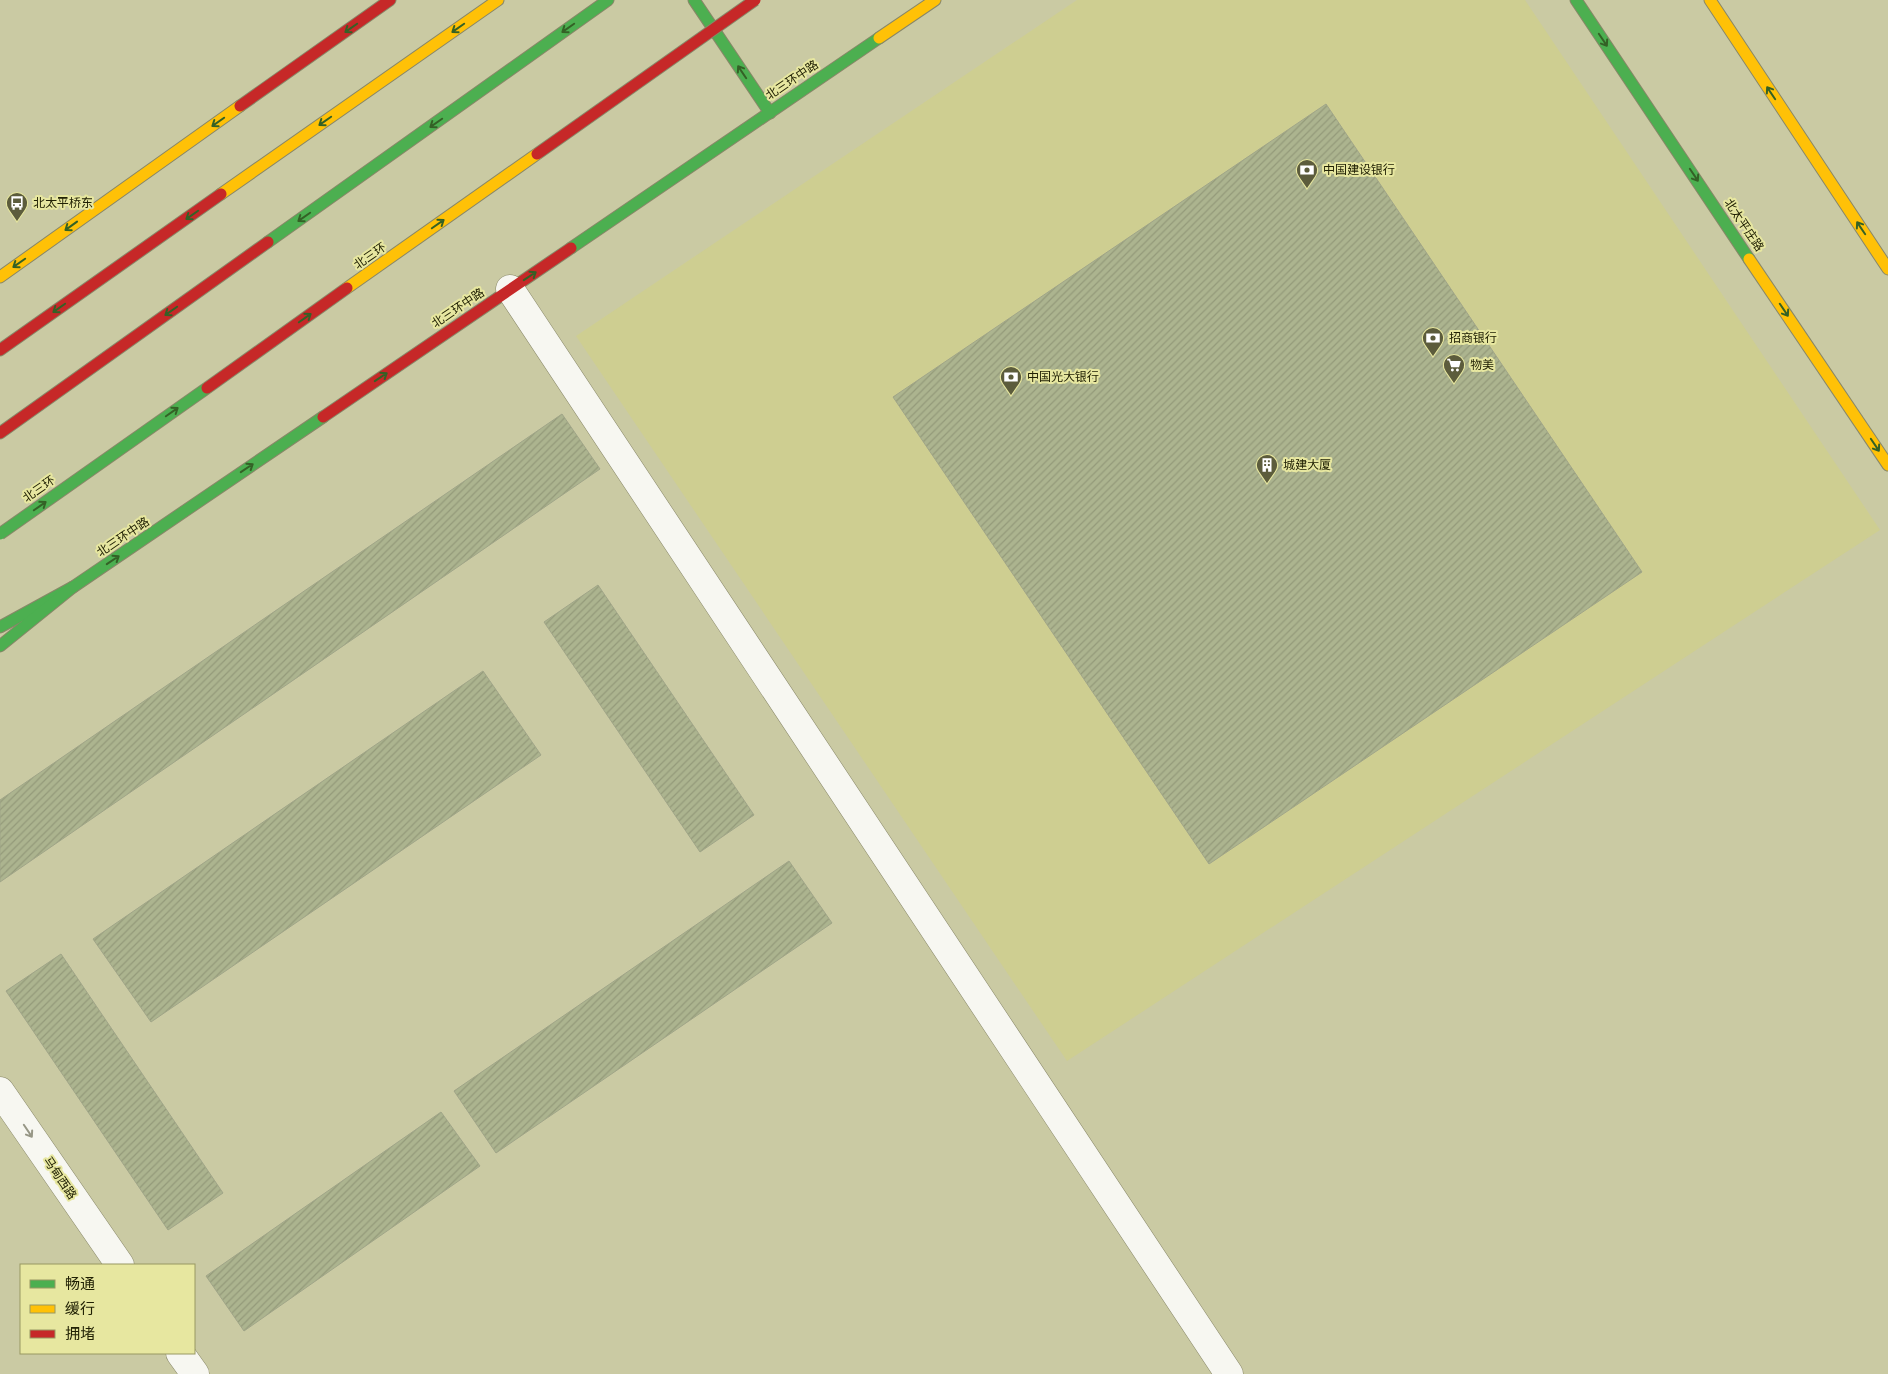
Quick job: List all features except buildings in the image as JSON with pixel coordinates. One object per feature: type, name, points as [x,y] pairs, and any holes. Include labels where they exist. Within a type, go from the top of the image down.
[{"type":"main road","points":[[0,277],[390,0]]},
{"type":"main road","points":[[0,350],[498,0]]},
{"type":"main road","points":[[0,433],[608,0]]},
{"type":"main road","points":[[694,0],[770,112]]},
{"type":"main road","name":"北三环","points":[[0,534],[755,0]]},
{"type":"main road","name":"北三环中路","points":[[0,646],[73,587],[935,0]]},
{"type":"main road","name":"北太平庄路","points":[[1576,0],[1888,465]]},
{"type":"main road","points":[[1710,0],[1888,269]]},
{"type":"main road","points":[[0,627],[73,587]]},
{"type":"street","points":[[510,289],[1229,1374]]},
{"type":"street","name":"马甸西路","points":[[0,1091],[119,1264]]},
{"type":"street","points":[[181,1354],[194,1374]]},
{"type":"shaded area","points":[[1077,0],[1525,0],[1880,530],[1067,1061],[576,336]]},
{"type":"traffic: fast","points":[[268,242],[608,0]]},
{"type":"traffic: fast","points":[[694,0],[770,113]]},
{"type":"traffic: fast","points":[[1576,0],[1749,259]]},
{"type":"traffic: fast","points":[[571,248],[879,38]]},
{"type":"traffic: fast","points":[[0,534],[207,388]]},
{"type":"traffic: fast","points":[[0,646],[73,587],[323,417]]},
{"type":"traffic: fast","points":[[0,627],[73,587]]},
{"type":"traffic: slow","points":[[221,194],[498,0]]},
{"type":"traffic: slow","points":[[879,38],[935,0]]},
{"type":"traffic: slow","points":[[1710,0],[1888,269]]},
{"type":"traffic: slow","points":[[0,277],[240,106]]},
{"type":"traffic: slow","points":[[347,288],[537,154]]},
{"type":"traffic: slow","points":[[1749,259],[1888,465]]},
{"type":"traffic: jam","points":[[240,106],[390,0]]},
{"type":"traffic: jam","points":[[537,154],[755,0]]},
{"type":"traffic: jam","points":[[0,350],[221,194]]},
{"type":"traffic: jam","points":[[0,433],[268,242]]},
{"type":"traffic: jam","points":[[323,417],[571,248]]},
{"type":"traffic: jam","points":[[207,388],[347,288]]},
{"type":"place","name":"中国建设银行","points":[[1307,189]]},
{"type":"place","name":"北太平桥东","points":[[17,222]]},
{"type":"place","name":"招商银行","points":[[1433,357]]},
{"type":"place","name":"物美","points":[[1454,384]]},
{"type":"place","name":"中国光大银行","points":[[1011,396]]},
{"type":"place","name":"城建大厦","points":[[1267,484]]}]
